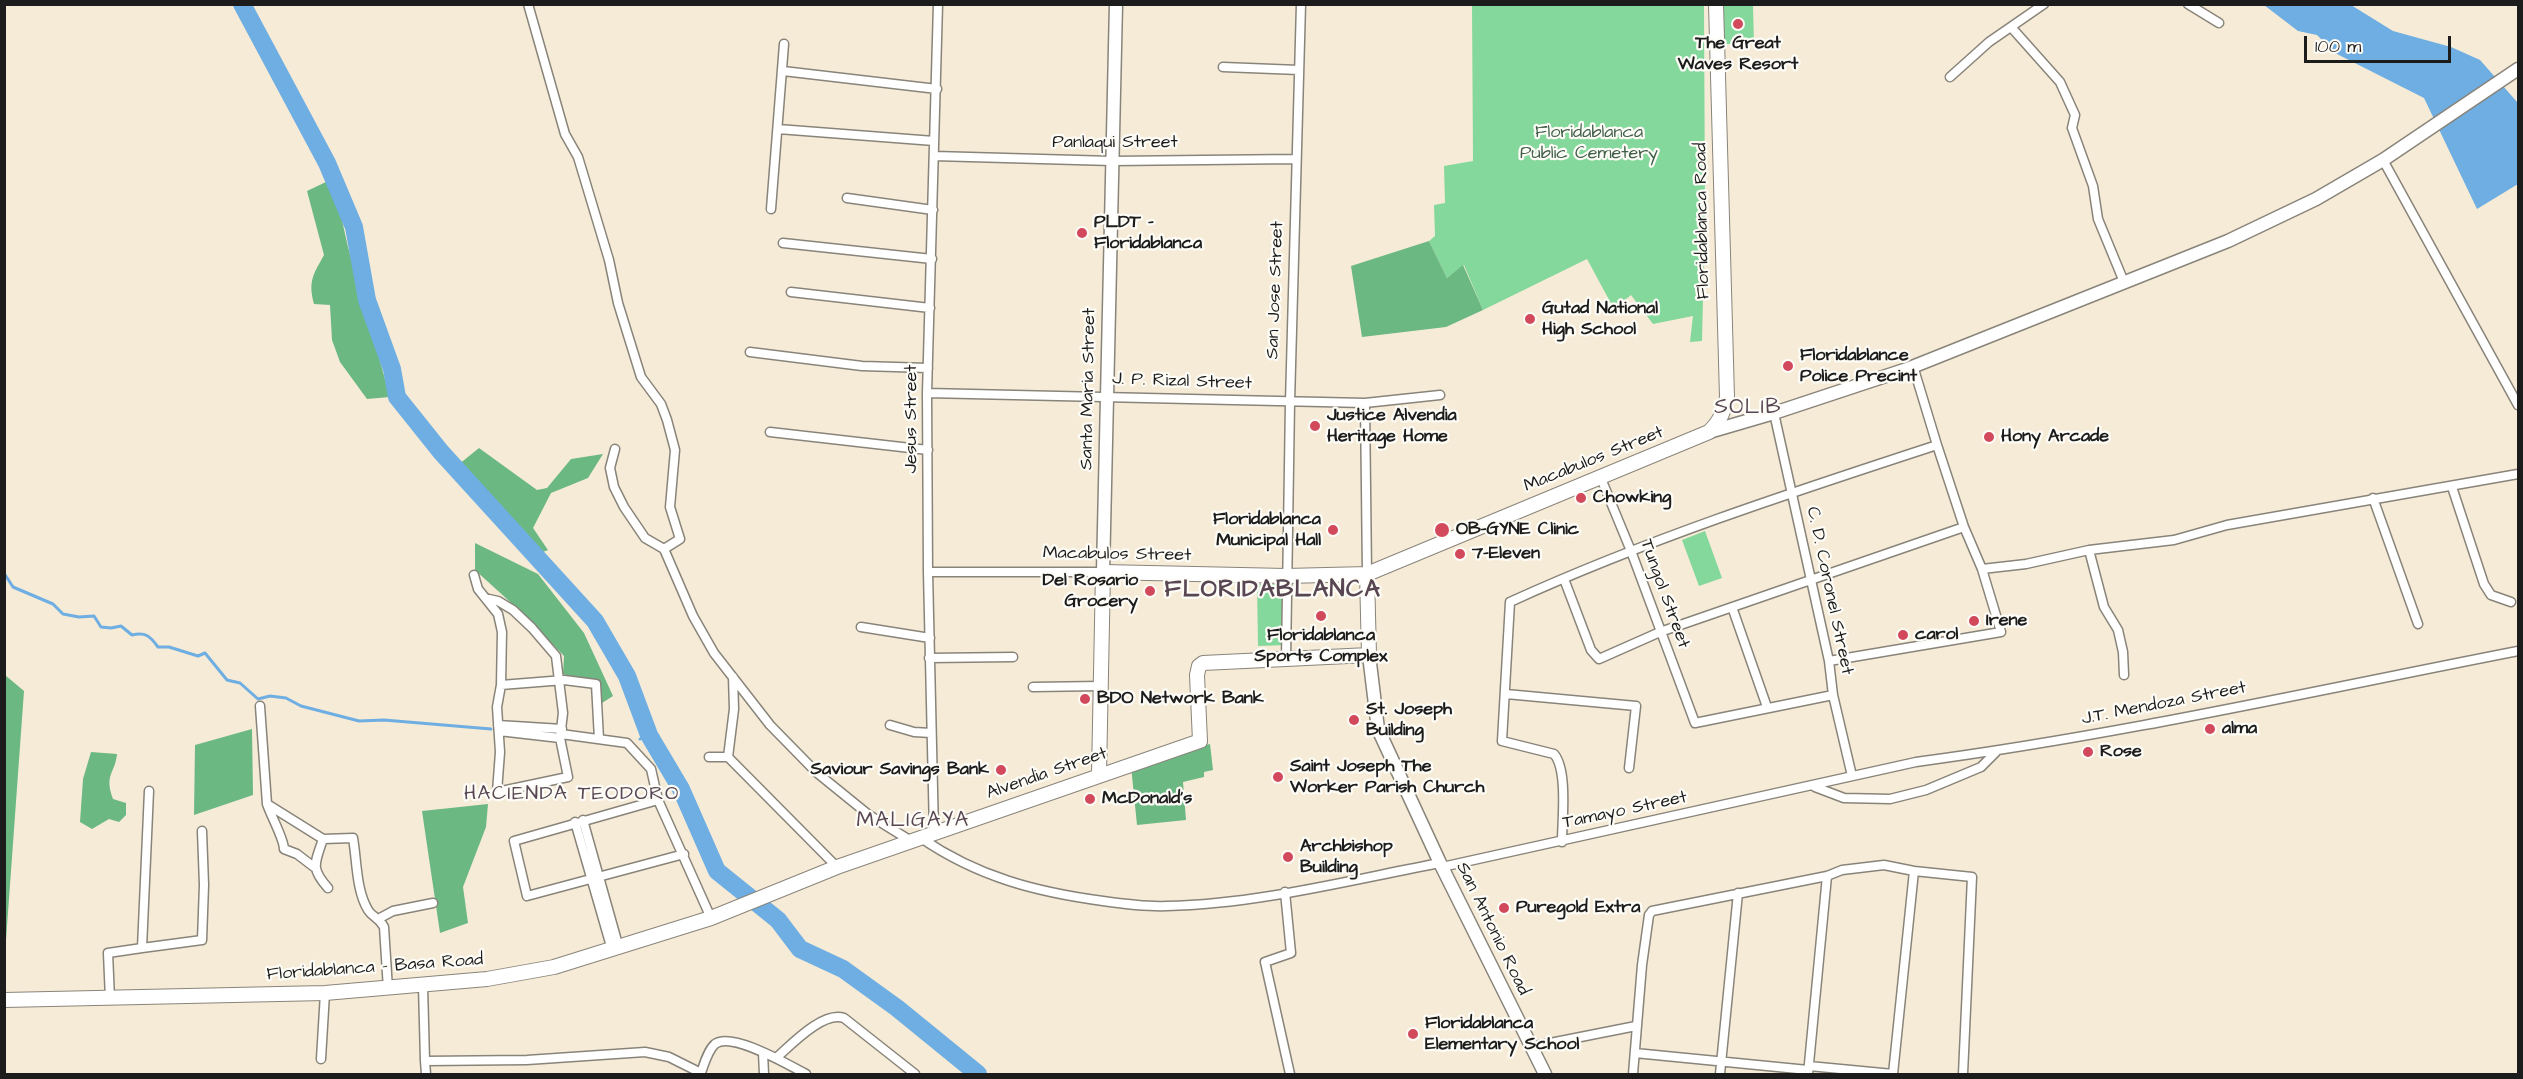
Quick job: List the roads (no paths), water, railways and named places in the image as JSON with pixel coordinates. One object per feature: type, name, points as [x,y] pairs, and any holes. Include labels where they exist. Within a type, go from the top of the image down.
[{"type":"main road","name":"Floridablanca Road","points":[[1709,432],[1723,414],[1727,397],[1716,4]]},
{"type":"main road","name":"Macabulos Street","points":[[1103,572],[1286,576],[1367,574],[1709,432]]},
{"type":"main road","name":"Santa Maria Street","points":[[1099,774],[1103,572]]},
{"type":"main road","points":[[1286,659],[1369,655],[1367,574]]},
{"type":"main road","name":"Alvendia Street","points":[[772,893],[837,867],[1099,774],[1200,741],[1197,675],[1199,666],[1208,662],[1286,659]]},
{"type":"main road","name":"Floridablanca - Basa Road","points":[[4,1000],[325,993],[488,979],[554,967],[615,949],[717,916],[772,893]]},
{"type":"street","points":[[528,4],[565,134],[578,157],[641,377],[661,404],[675,450],[670,507],[680,539],[664,549],[645,538],[624,507],[614,487],[610,468],[615,449]]},
{"type":"street","name":"Jesus Street","points":[[918,839],[931,733],[927,393],[938,4]]},
{"type":"street","name":"Santa Maria Street","points":[[1103,572],[1116,4]]},
{"type":"street","name":"San Jose Street","points":[[1286,659],[1286,576],[1301,4]]},
{"type":"street","points":[[1950,77],[1989,42],[2044,4]]},
{"type":"street","points":[[2188,4],[2219,23]]},
{"type":"street","points":[[2011,27],[2060,82],[2075,115],[2073,128],[2093,186],[2098,219],[2124,282]]},
{"type":"street","points":[[771,209],[784,44]]},
{"type":"street","points":[[1223,67],[1299,70]]},
{"type":"street","points":[[1709,432],[1774,413],[1913,366],[2228,242],[2316,199],[2383,160],[2427,128],[2517,70]]},
{"type":"street","points":[[783,71],[937,89]]},
{"type":"street","points":[[778,129],[934,141]]},
{"type":"street","name":"Panlaqui Street","points":[[934,156],[1112,161],[1296,159]]},
{"type":"street","points":[[2383,160],[2518,405]]},
{"type":"street","points":[[847,198],[933,210]]},
{"type":"street","points":[[783,243],[932,259]]},
{"type":"street","points":[[791,292],[930,308]]},
{"type":"street","points":[[750,351],[862,366],[928,368]]},
{"type":"street","points":[[1829,661],[2001,632],[1982,569],[1964,527],[1913,366]]},
{"type":"street","name":"J. P. Rizal Street","points":[[927,393],[1365,403],[1440,395]]},
{"type":"street","points":[[1365,403],[1367,574]]},
{"type":"street","name":"C. D. Coronel Street","points":[[1774,413],[1852,776]]},
{"type":"street","points":[[771,432],[928,450]]},
{"type":"street","points":[[1562,842],[1562,779],[1558,759],[1554,754],[1502,741],[1510,602],[1631,551],[1791,493],[1937,445]]},
{"type":"street","points":[[1982,569],[2026,564],[2089,550],[2174,540],[2227,525],[2518,474]]},
{"type":"street","name":"Tungol Street","points":[[1600,476],[1631,551],[1695,723],[1767,706]]},
{"type":"street","points":[[2452,487],[2484,584],[2490,595],[2511,603]]},
{"type":"street","points":[[2373,498],[2418,624]]},
{"type":"street","points":[[1564,579],[1592,650],[1599,658],[1732,607],[1964,527]]},
{"type":"street","name":"Tamayo Street","points":[[664,549],[693,616],[714,653],[770,725],[816,772],[869,815],[954,860],[1013,884],[1058,895],[1137,905],[1166,906],[1285,892],[1562,842],[1815,787]]},
{"type":"street","points":[[2089,550],[2104,607],[2118,630],[2123,652],[2124,675]]},
{"type":"street","name":"Macabulos Street","points":[[928,572],[1103,572]]},
{"type":"street","points":[[474,575],[478,589],[489,599],[498,615],[502,632],[501,685],[497,707],[500,752],[497,792],[568,777],[561,734],[560,682],[556,656],[513,610],[498,601],[489,599]]},
{"type":"street","points":[[1732,607],[1767,706],[1833,694]]},
{"type":"street","points":[[861,627],[930,638]]},
{"type":"street","name":"J.T. Mendoza Street","points":[[1815,787],[1916,762],[1996,752],[2187,718],[2518,651]]},
{"type":"street","name":"San Antonio Road","points":[[1369,655],[1378,729],[1441,865],[1545,1074]]},
{"type":"street","points":[[929,658],[1013,657]]},
{"type":"street","points":[[728,757],[734,709],[732,677]]},
{"type":"street","points":[[501,685],[564,680],[596,684],[599,739]]},
{"type":"street","points":[[1033,687],[1101,686]]},
{"type":"street","points":[[1506,694],[1636,706],[1629,768]]},
{"type":"street","points":[[260,706],[267,804],[272,821],[284,842],[284,849],[297,854],[314,867],[318,877],[328,888]]},
{"type":"street","points":[[890,725],[914,732],[931,733]]},
{"type":"street","points":[[498,728],[627,743],[651,769],[658,800],[717,916]]},
{"type":"street","points":[[1815,787],[1844,798],[1890,799],[1926,790],[1980,767],[1996,752]]},
{"type":"street","points":[[709,757],[728,757],[837,867]]},
{"type":"street","points":[[142,948],[149,791]]},
{"type":"street","points":[[658,800],[514,841],[527,896],[684,854]]},
{"type":"street","points":[[267,804],[323,838],[353,838],[360,893],[369,912],[380,918],[384,927],[388,989]]},
{"type":"street","points":[[579,821],[615,949]]},
{"type":"street","points":[[110,999],[108,953],[202,940],[204,885],[202,831]]},
{"type":"street","points":[[314,867],[323,838]]},
{"type":"street","points":[[1633,1074],[1636,1026],[1649,915],[1652,911],[1827,876],[1842,870],[1884,865],[1914,871],[1972,877],[1963,1074]]},
{"type":"street","points":[[1635,1053],[1808,1070],[1893,1074],[1914,871]]},
{"type":"street","points":[[1808,1070],[1827,876]]},
{"type":"street","points":[[1285,892],[1291,953],[1265,962],[1290,1074]]},
{"type":"street","points":[[1720,1074],[1738,893]]},
{"type":"street","points":[[380,918],[393,911],[433,903]]},
{"type":"street","points":[[423,986],[426,1074]]},
{"type":"street","points":[[321,1059],[325,993]]},
{"type":"street","points":[[776,1058],[825,1019],[837,1016],[844,1018],[915,1074]]},
{"type":"street","points":[[1530,1047],[1636,1026]]},
{"type":"street","points":[[425,1060],[527,1060],[645,1052],[669,1057],[701,1074],[715,1044],[722,1041],[749,1046],[806,1074]]},
{"type":"street","points":[[763,1053],[764,1074]]},
{"type":"water","points":[[2264,5],[2351,5],[2393,31],[2451,47],[2480,60],[2518,103],[2518,184],[2477,209],[2424,98],[2335,53],[2317,35],[2298,31]]},
{"type":"waterway","points":[[242,4],[327,163],[354,227],[367,300],[392,369],[397,397],[441,452],[595,621],[627,676],[649,735],[681,789],[717,871],[778,920],[800,949],[843,969],[897,1008],[978,1074]]},
{"type":"waterway","points":[[4,573],[13,587],[53,604],[63,614],[79,617],[94,616],[101,627],[121,626],[132,635],[147,636],[158,647],[169,647],[198,656],[205,653],[227,680],[240,683],[258,699],[270,696],[286,698],[301,706],[359,721],[384,720],[491,729]]},
{"type":"waterway","points":[[640,739],[649,735]]},
{"type":"place","name":"The Great Waves Resort","points":[[1738,24]]},
{"type":"place","name":"PLDT - Floridablanca","points":[[1082,233]]},
{"type":"place","name":"Gutad National High School","points":[[1530,319]]},
{"type":"place","name":"Floridablance Police Precint","points":[[1788,366]]},
{"type":"place","name":"Justice Alvendia Heritage Home","points":[[1315,426]]},
{"type":"place","name":"Hony Arcade","points":[[1989,437]]},
{"type":"place","name":"Chowking","points":[[1581,498]]},
{"type":"place","name":"Floridablanca Municipal Hall","points":[[1333,530]]},
{"type":"place","name":"OB-GYNE Clinic","points":[[1442,530]]},
{"type":"place","name":"7-Eleven","points":[[1460,554]]},
{"type":"place","name":"Del Rosario Grocery","points":[[1150,591]]},
{"type":"place","name":"Floridablanca Sports Complex","points":[[1321,616]]},
{"type":"place","name":"Irene","points":[[1974,621]]},
{"type":"place","name":"carol","points":[[1903,635]]},
{"type":"place","name":"BDO Network Bank","points":[[1085,699]]},
{"type":"place","name":"St. Joseph Building","points":[[1354,720]]},
{"type":"place","name":"alma","points":[[2210,729]]},
{"type":"place","name":"Rose","points":[[2088,752]]},
{"type":"place","name":"Saviour Savings Bank","points":[[1001,770]]},
{"type":"place","name":"Saint Joseph The Worker Parish Church","points":[[1278,777]]},
{"type":"place","name":"McDonald's","points":[[1090,799]]},
{"type":"place","name":"Archbishop Building","points":[[1288,857]]},
{"type":"place","name":"Puregold Extra","points":[[1504,908]]},
{"type":"place","name":"Floridablanca Elementary School","points":[[1413,1034]]},
{"type":"district","name":"SOLIB","points":[[1748,409]]},
{"type":"district","name":"FLORIDABLANCA","points":[[1273,591]]},
{"type":"district","name":"HACIENDA TEODORO","points":[[572,795]]},
{"type":"district","name":"MALIGAYA","points":[[913,822]]},
{"type":"park label","name":"Floridablanca Public Cemetery","points":[[1589,143]]}]
